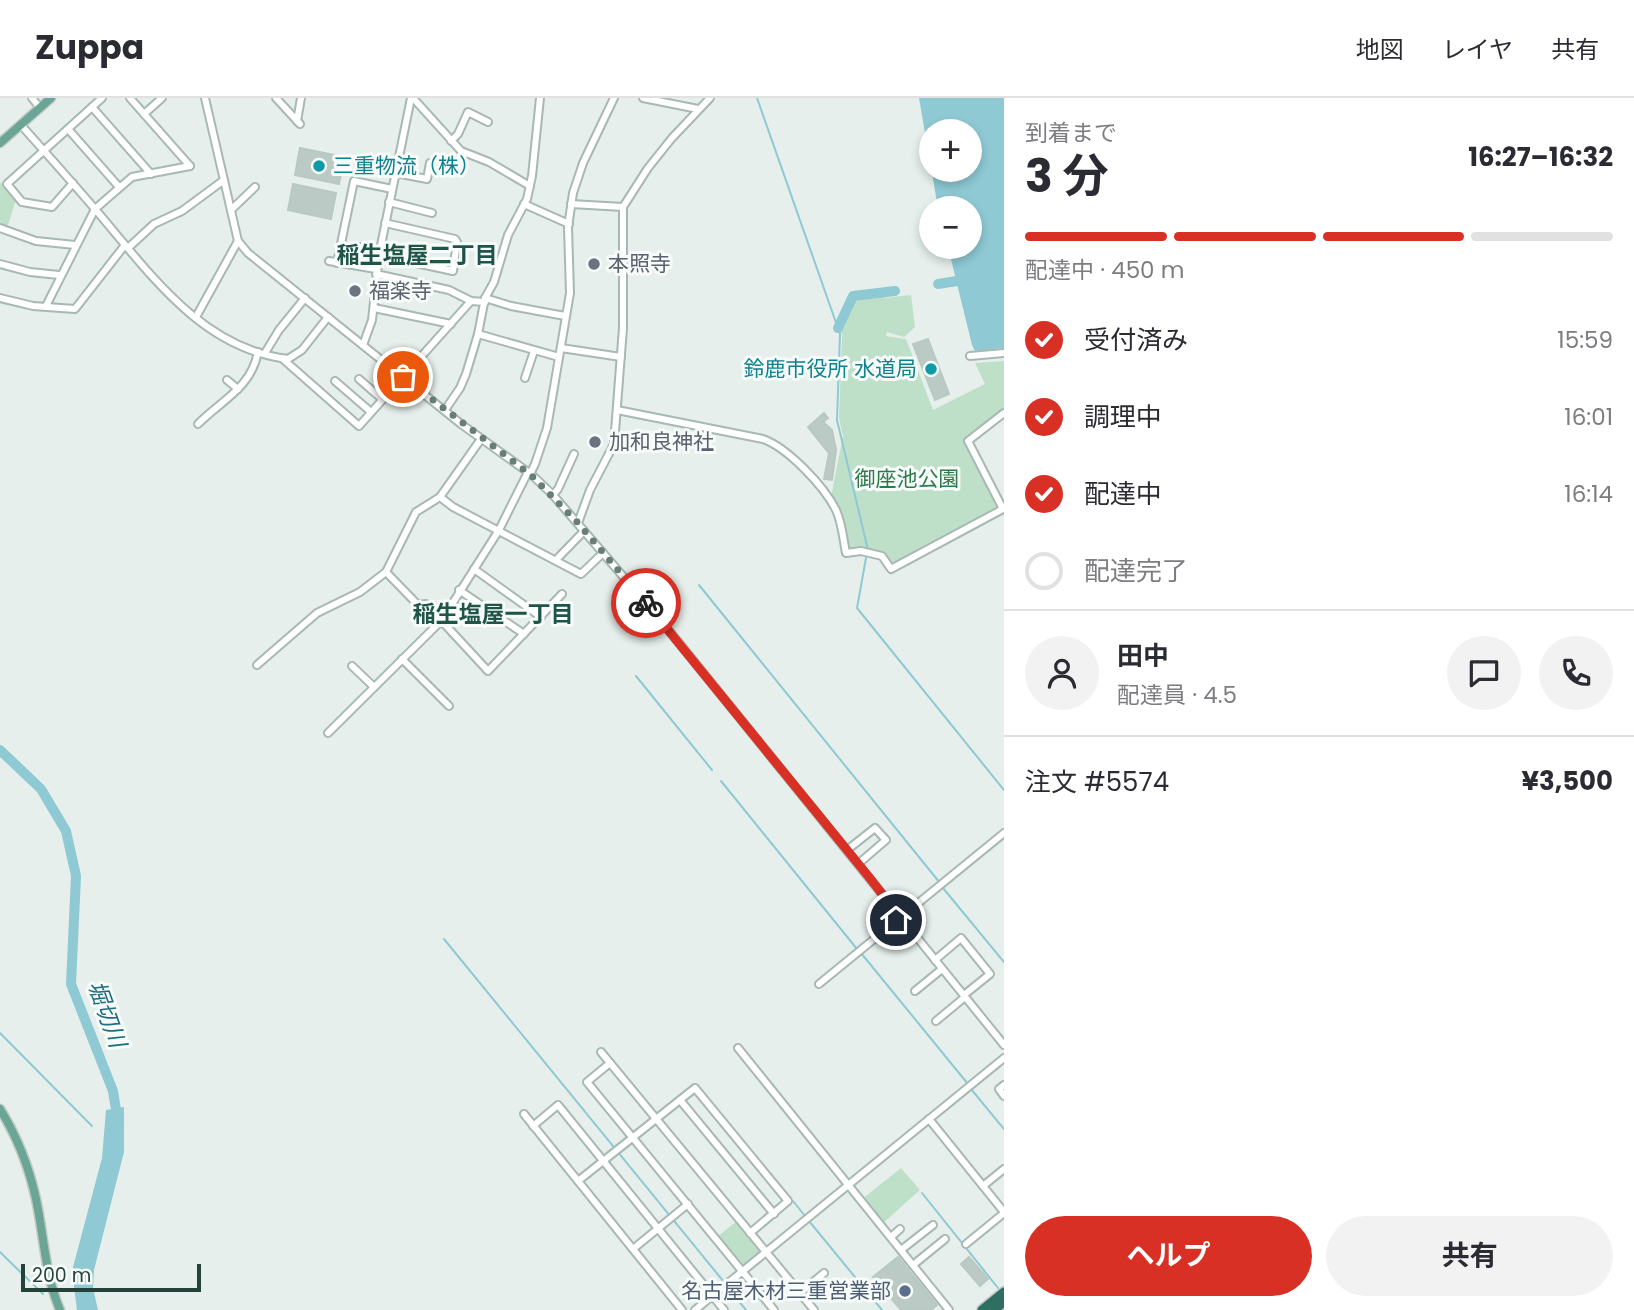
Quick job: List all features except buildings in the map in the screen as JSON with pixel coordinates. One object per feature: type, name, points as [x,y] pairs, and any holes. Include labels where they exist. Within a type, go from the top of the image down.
[{"type":"highway","points":[[982,1310],[1004,1292]]},
{"type":"highway","points":[[994,1310],[1004,1302]]},
{"type":"main road","points":[[0,143],[51,98]]},
{"type":"main road","points":[[0,1110],[13,1131],[27,1165],[51,1285],[60,1310]]},
{"type":"street","points":[[32,98],[40,107]]},
{"type":"street","points":[[73,183],[52,207],[22,202],[7,184],[102,98]]},
{"type":"street","points":[[46,306],[59,275],[95,209],[132,177],[173,167],[190,166],[130,98]]},
{"type":"street","points":[[144,114],[162,98]]},
{"type":"street","points":[[205,98],[238,241],[248,253],[481,439],[529,473],[553,495],[847,850],[1004,1045]]},
{"type":"street","points":[[276,98],[298,123],[301,98]]},
{"type":"street","points":[[412,98],[461,151],[489,162],[530,186]]},
{"type":"street","points":[[363,345],[374,308],[379,253],[412,98]]},
{"type":"street","points":[[445,410],[460,388],[478,334],[485,300],[494,282],[508,235],[530,186],[540,98]]},
{"type":"street","points":[[328,733],[442,620],[499,530],[536,464],[547,428],[572,274],[569,224],[571,204],[583,163],[614,98]]},
{"type":"street","points":[[643,98],[698,109]]},
{"type":"street","points":[[578,523],[590,490],[614,444],[621,357],[624,207],[648,168],[710,98]]},
{"type":"street","points":[[92,107],[152,174]]},
{"type":"street","points":[[451,141],[458,134],[468,112],[488,122]]},
{"type":"street","points":[[21,125],[169,294],[232,344],[288,359],[302,350],[328,317]]},
{"type":"street","points":[[68,129],[119,187]]},
{"type":"street","points":[[396,173],[427,179],[430,163]]},
{"type":"street","points":[[0,298],[33,306],[75,309],[127,247],[154,224],[182,211],[224,180]]},
{"type":"street","points":[[392,189],[354,181],[333,262],[449,290],[471,301],[485,300],[565,316]]},
{"type":"street","points":[[231,210],[255,187]]},
{"type":"street","points":[[389,202],[432,213]]},
{"type":"street","points":[[524,204],[569,224]]},
{"type":"street","points":[[571,204],[624,207]]},
{"type":"street","points":[[359,247],[453,271],[457,242],[455,239],[385,223]]},
{"type":"street","points":[[0,228],[36,241],[75,245]]},
{"type":"street","points":[[197,317],[238,241]]},
{"type":"street","points":[[0,264],[30,272],[59,275]]},
{"type":"street","points":[[198,424],[243,387],[262,353],[305,298]]},
{"type":"street","points":[[283,358],[359,426],[471,301]]},
{"type":"street","points":[[374,308],[451,324]]},
{"type":"street","points":[[478,334],[559,357]]},
{"type":"street","points":[[561,348],[621,357]]},
{"type":"street","points":[[525,378],[534,351]]},
{"type":"street","points":[[970,356],[1004,353]]},
{"type":"street","points":[[359,379],[382,400]]},
{"type":"street","points":[[227,380],[238,389]]},
{"type":"street","points":[[335,381],[371,412]]},
{"type":"street","points":[[617,410],[763,439],[781,447],[833,506],[841,524],[846,553],[861,551],[882,556],[891,569],[1003,509],[968,440],[1004,413]]},
{"type":"street","points":[[257,665],[317,613],[360,592],[386,572],[416,512],[440,497],[481,439]]},
{"type":"street","points":[[553,495],[574,454]]},
{"type":"street","points":[[440,497],[453,507],[581,574],[603,553]]},
{"type":"street","points":[[556,560],[584,531]]},
{"type":"street","points":[[474,569],[541,617]]},
{"type":"street","points":[[386,572],[418,605],[426,604],[488,671],[562,594]]},
{"type":"street","points":[[459,590],[524,634]]},
{"type":"street","points":[[402,659],[449,706]]},
{"type":"street","points":[[352,666],[374,687]]},
{"type":"street","points":[[847,850],[875,828],[886,840],[858,864]]},
{"type":"street","points":[[819,984],[1004,833]]},
{"type":"street","points":[[935,960],[961,938],[990,974],[936,1021]]},
{"type":"street","points":[[915,991],[942,969]]},
{"type":"street","points":[[738,1048],[949,1310]]},
{"type":"street","points":[[601,1052],[814,1310]]},
{"type":"street","points":[[695,1310],[1004,1058]]},
{"type":"street","points":[[610,1063],[587,1082],[774,1310]]},
{"type":"street","points":[[1004,1085],[999,1089],[1004,1096]]},
{"type":"street","points":[[578,1181],[695,1088],[788,1201],[750,1233]]},
{"type":"street","points":[[680,1100],[774,1214]]},
{"type":"street","points":[[533,1126],[558,1105],[724,1310]]},
{"type":"street","points":[[524,1114],[682,1310]]},
{"type":"street","points":[[929,1119],[1004,1212],[966,1244]]},
{"type":"street","points":[[983,1186],[1004,1168]]},
{"type":"street","points":[[633,1249],[688,1204]]},
{"type":"street","points":[[901,1250],[933,1225]]},
{"type":"street","points":[[891,1237],[900,1229]]},
{"type":"street","points":[[913,1265],[945,1239]]},
{"type":"street","points":[[800,1293],[824,1273]]},
{"type":"street","points":[[800,1310],[808,1303]]},
{"type":"green space","points":[[0,182],[16,200],[7,228],[0,224]]},
{"type":"green space","name":"御座池公園","points":[[884,294],[885,298],[911,295],[915,327],[904,337],[887,332],[886,336],[906,339],[933,410],[985,384],[975,363],[1004,361],[1004,410],[967,435],[965,440],[1000,505],[998,510],[893,566],[882,553],[848,548],[831,497],[843,436],[839,418],[840,328],[855,298]]},
{"type":"green space","points":[[901,1168],[920,1190],[882,1224],[862,1199]]},
{"type":"green space","points":[[737,1221],[760,1250],[745,1266],[741,1266],[717,1237]]},
{"type":"water","points":[[919,98],[1004,98],[1004,348],[975,351],[951,259],[982,259],[982,196],[936,196],[933,182],[982,182],[982,119],[923,119]]},
{"type":"water","points":[[124,1107],[124,1152],[94,1270],[93,1288],[98,1310],[77,1310],[72,1271],[102,1158],[106,1110]]},
{"type":"waterway","points":[[757,98],[840,334],[837,420],[868,550]]},
{"type":"waterway","points":[[938,284],[957,281]]},
{"type":"waterway","points":[[838,328],[853,296],[895,291]]},
{"type":"waterway","points":[[866,558],[857,608],[1004,790]]},
{"type":"waterway","points":[[699,585],[940,883]]},
{"type":"waterway","points":[[636,676],[712,770]]},
{"type":"waterway","name":"堀切川","points":[[0,750],[41,789],[66,831],[76,876],[71,984],[113,1091],[118,1122]]},
{"type":"waterway","points":[[721,781],[857,949]]},
{"type":"waterway","points":[[943,888],[1004,962]]},
{"type":"waterway","points":[[444,939],[724,1282]]},
{"type":"waterway","points":[[861,953],[968,1084]]},
{"type":"waterway","points":[[0,1033],[92,1126]]},
{"type":"waterway","points":[[971,1089],[1004,1129]]},
{"type":"waterway","points":[[922,1193],[998,1288]]},
{"type":"waterway","points":[[793,1201],[805,1216]]},
{"type":"waterway","points":[[809,1221],[882,1310]]},
{"type":"waterway","points":[[0,1252],[43,1294]]},
{"type":"waterway","points":[[727,1287],[746,1310]]},
{"type":"way so far","points":[[403,377],[531,475],[553,495],[646,603]]},
{"type":"place","name":"三重物流（株）","points":[[319,166]]},
{"type":"place","name":"本照寺","points":[[594,264]]},
{"type":"place","name":"福楽寺","points":[[355,291]]},
{"type":"place","name":"鈴鹿市役所 水道局","points":[[931,369]]},
{"type":"place","name":"加和良神社","points":[[595,442]]},
{"type":"place","name":"名古屋木材三重営業部","points":[[905,1291]]},
{"type":"district","name":"稲生塩屋二丁目","points":[[417,255]]},
{"type":"district","name":"稲生塩屋一丁目","points":[[493,614]]},
{"type":"route","points":[[646,603],[869,877],[900,917],[896,920]]}]
